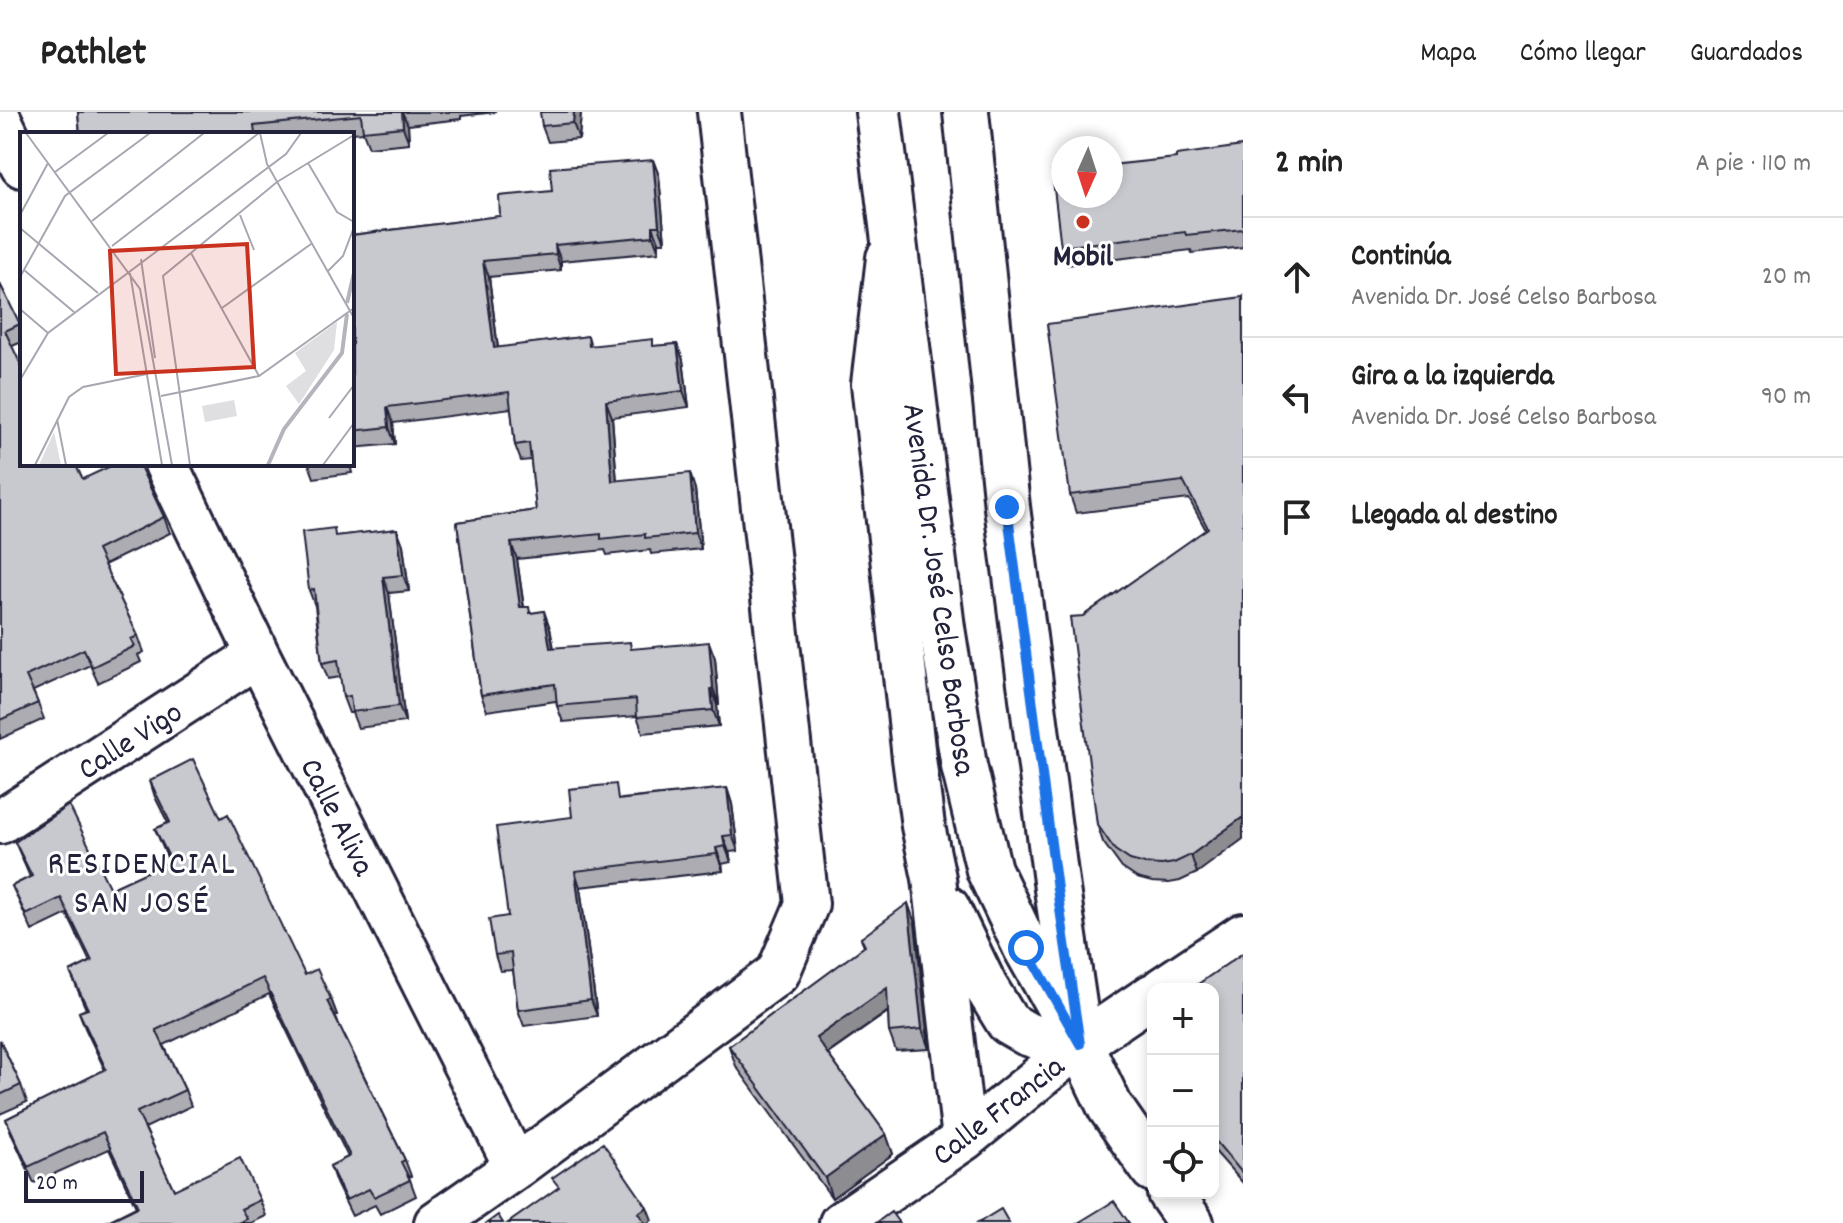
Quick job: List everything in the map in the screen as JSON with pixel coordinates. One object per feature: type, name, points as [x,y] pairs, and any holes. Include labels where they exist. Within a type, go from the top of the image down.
[{"type":"main road","name":"Avenida Dr. José Celso Barbosa","points":[[878,112],[942,628],[964,766],[989,870],[1026,948],[1080,1044],[1110,1107],[1147,1160]]},
{"type":"main road","name":"Avenida Dr. José Celso Barbosa","points":[[966,112],[1007,507],[1080,1044]]},
{"type":"main road","points":[[1174,1199],[1191,1223]]},
{"type":"street","points":[[436,1223],[778,973],[807,904],[719,112]]},
{"type":"street","points":[[0,120],[20,162]]},
{"type":"street","points":[[892,225],[873,384],[914,758],[934,878],[964,1139]]},
{"type":"street","name":"Calle Aliva","points":[[167,466],[258,655],[516,1167]]},
{"type":"street","name":"Calle Vigo","points":[[0,822],[258,655]]},
{"type":"street","points":[[934,878],[986,987],[1008,1023],[1027,1034],[1052,1042],[1080,1044]]},
{"type":"street","points":[[1171,983],[1243,935]]},
{"type":"street","name":"Calle Francia","points":[[841,1223],[964,1139],[1080,1044],[1147,999]]},
{"type":"building","points":[[78,112],[402,112],[403,127],[363,131],[361,115],[254,126],[255,132],[80,132]]},
{"type":"building","points":[[540,112],[574,112],[573,123],[542,126]]},
{"type":"building","points":[[1243,146],[1243,229],[1186,235],[1185,232],[1061,247],[1056,208],[1123,208],[1123,164],[1176,158],[1176,155]]},
{"type":"building","points":[[653,160],[659,226],[653,226],[653,236],[555,245],[556,254],[483,261],[494,348],[588,336],[589,346],[653,339],[653,346],[677,344],[683,391],[606,401],[612,481],[690,473],[695,533],[601,539],[601,534],[511,543],[520,607],[529,607],[530,613],[544,611],[550,648],[630,642],[631,649],[709,642],[713,710],[637,717],[636,699],[557,706],[555,684],[481,695],[457,522],[536,510],[529,443],[515,445],[509,392],[387,407],[389,427],[354,431],[354,235],[500,216],[499,196],[552,191],[550,168]]},
{"type":"building","points":[[0,284],[20,324],[5,331],[20,363],[20,466],[76,466],[83,479],[111,466],[140,466],[164,517],[97,550],[138,636],[131,639],[135,646],[92,667],[84,649],[26,676],[38,703],[0,720]]},
{"type":"building","points":[[1243,297],[1243,817],[1191,855],[1174,863],[1145,864],[1130,860],[1115,850],[1097,824],[1070,617],[1083,616],[1208,528],[1183,481],[1070,495],[1047,324]]},
{"type":"building","points":[[334,528],[335,536],[397,529],[403,575],[383,577],[399,706],[352,712],[350,696],[343,697],[338,660],[322,663],[314,589],[309,590],[302,532]]},
{"type":"building","points":[[193,759],[221,818],[228,814],[305,975],[317,969],[331,999],[327,1001],[405,1160],[401,1162],[410,1180],[374,1197],[369,1189],[346,1200],[330,1166],[350,1156],[263,978],[156,1030],[185,1090],[137,1112],[174,1190],[240,1158],[260,1200],[241,1209],[247,1219],[238,1223],[104,1223],[138,1207],[103,1132],[28,1167],[6,1119],[106,1069],[79,1012],[88,1009],[70,972],[92,961],[61,898],[26,915],[12,886],[32,876],[15,842],[69,805],[110,889],[171,861],[155,829],[170,822],[150,781]]},
{"type":"building","points":[[616,784],[618,800],[727,788],[732,835],[723,836],[725,846],[716,848],[717,854],[575,871],[591,1000],[518,1010],[511,953],[495,955],[489,919],[508,916],[496,827],[572,817],[569,789]]},
{"type":"building","points":[[908,903],[922,1029],[889,1032],[887,988],[816,1038],[886,1134],[825,1178],[729,1046],[865,946],[861,938]]},
{"type":"building","points":[[1243,953],[1243,1174],[1219,1145],[1219,983],[1200,983]]},
{"type":"building","points":[[0,1040],[21,1085],[0,1095]]},
{"type":"building","points":[[603,1143],[647,1207],[638,1213],[645,1223],[508,1223],[559,1187],[552,1178]]},
{"type":"building","points":[[1114,1201],[1129,1223],[1078,1223]]},
{"type":"building","points":[[1001,1209],[1009,1223],[978,1223]]},
{"type":"building","points":[[891,1212],[899,1223],[876,1223]]},
{"type":"building","points":[[498,1215],[503,1223],[487,1223]]},
{"type":"place","name":"Mobil","points":[[1083,222]]},
{"type":"district","name":"RESIDENCIAL SAN JOSÉ","points":[[142,880]]},
{"type":"route","points":[[1007,507],[1080,1044],[1026,948]]}]
